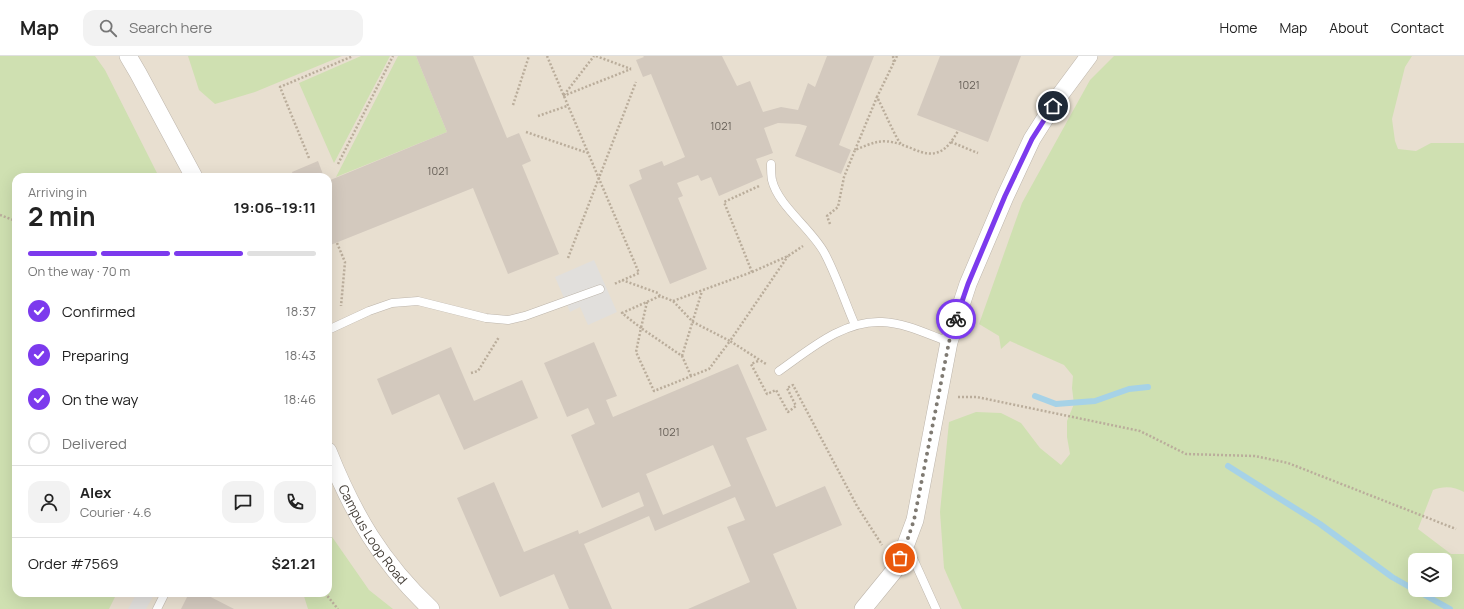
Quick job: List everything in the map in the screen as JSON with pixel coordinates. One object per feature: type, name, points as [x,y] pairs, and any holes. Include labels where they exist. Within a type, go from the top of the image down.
[{"type":"street","points":[[128,56],[192,173]]},
{"type":"street","points":[[863,609],[894,571],[906,544],[920,498],[949,342],[972,277],[1005,196],[1032,139],[1060,95],[1089,56]]},
{"type":"street","name":"Campus Loop Road","points":[[332,461],[365,529],[386,560],[411,590],[431,609]]},
{"type":"lane","points":[[771,164],[772,180],[778,194],[794,215],[814,237],[825,254],[855,325]]},
{"type":"lane","points":[[332,328],[369,311],[392,303],[418,301],[486,318],[508,320],[525,316],[600,289]]},
{"type":"lane","points":[[779,371],[825,339],[855,325],[881,322],[909,327],[949,342]]},
{"type":"lane","points":[[906,544],[936,609]]},
{"type":"lane","points":[[157,609],[163,597]]},
{"type":"path","points":[[309,158],[280,87],[353,56]]},
{"type":"path","points":[[338,164],[393,56]]},
{"type":"path","points":[[513,105],[529,56]]},
{"type":"path","points":[[546,56],[639,273],[600,289]]},
{"type":"path","points":[[595,56],[631,69],[563,96],[595,56]]},
{"type":"path","points":[[893,56],[894,64]]},
{"type":"path","points":[[830,224],[827,216],[838,207],[844,177],[877,97],[897,56]]},
{"type":"path","points":[[568,258],[636,82]]},
{"type":"path","points":[[877,97],[901,144]]},
{"type":"path","points":[[538,116],[568,106]]},
{"type":"path","points":[[855,150],[877,142],[888,140],[924,154],[933,153],[940,151],[952,142],[958,131]]},
{"type":"path","points":[[526,132],[588,153]]},
{"type":"path","points":[[952,142],[978,153]]},
{"type":"path","points":[[752,272],[724,202],[772,180]]},
{"type":"path","points":[[0,215],[12,220]]},
{"type":"path","points":[[337,243],[345,262],[341,306]]},
{"type":"path","points":[[673,301],[752,272],[788,256],[803,246]]},
{"type":"path","points":[[647,302],[636,352],[654,391],[709,369],[788,256]]},
{"type":"path","points":[[622,280],[658,293],[660,296],[673,301],[692,322],[730,341],[759,361],[751,364],[767,394],[776,390],[788,412],[796,406],[787,388],[793,385],[857,506],[882,545]]},
{"type":"path","points":[[682,356],[702,290]]},
{"type":"path","points":[[660,296],[622,313],[682,356],[691,376]]},
{"type":"path","points":[[471,373],[478,371],[499,337]]},
{"type":"path","points":[[938,398],[977,397],[1140,431],[1186,454],[1255,456],[1288,463],[1456,529]]},
{"type":"path","points":[[328,597],[338,609]]},
{"type":"shaded area","points":[[0,56],[1464,56],[1464,609],[0,609]]},
{"type":"shaded area","points":[[594,260],[617,312],[588,325],[580,307],[570,312],[555,277]]},
{"type":"shaded area","points":[[135,597],[153,597],[146,609],[128,609]]},
{"type":"green space","points":[[0,56],[95,56],[105,70],[157,173],[12,173],[12,597],[115,597],[109,609],[0,609]]},
{"type":"green space","points":[[188,56],[342,56],[255,92],[215,104],[199,90]]},
{"type":"green space","points":[[361,56],[390,56],[334,163],[299,83]]},
{"type":"green space","points":[[398,56],[416,56],[447,132],[336,177]]},
{"type":"green space","points":[[1114,56],[1412,56],[1405,67],[1392,119],[1395,141],[1398,149],[1416,151],[1431,143],[1464,143],[1464,492],[1448,487],[1433,490],[1418,529],[1450,553],[1408,553],[1408,597],[1452,597],[1452,554],[1464,554],[1464,609],[962,609],[944,568],[940,512],[949,422],[976,412],[1001,413],[1021,423],[1040,448],[1061,465],[1070,454],[1067,437],[1067,421],[1074,404],[1072,388],[1073,376],[1064,365],[1010,341],[1001,349],[999,336],[979,324],[1022,203],[1090,80]]},
{"type":"green space","points":[[332,537],[369,590],[393,609],[308,609],[304,597],[332,597]]},
{"type":"building","points":[[416,56],[473,56],[507,138],[519,133],[531,161],[522,165],[559,254],[508,274],[473,188],[332,244],[332,179],[447,132]]},
{"type":"building","points":[[643,56],[722,56],[737,86],[750,81],[763,112],[781,107],[798,110],[808,83],[815,87],[827,56],[874,56],[839,145],[851,150],[841,174],[795,156],[807,126],[778,123],[764,128],[773,153],[756,159],[763,177],[719,196],[711,177],[701,181],[698,175],[677,183],[683,196],[678,198],[707,269],[670,284],[629,185],[642,179],[639,170],[662,161],[664,166],[685,157],[651,74],[643,77],[636,60],[644,57]]},
{"type":"building","points":[[940,56],[1021,56],[988,142],[917,115]]},
{"type":"building","points":[[318,161],[322,173],[292,173]]},
{"type":"building","points":[[594,342],[617,396],[606,400],[613,417],[738,364],[767,430],[746,438],[776,507],[825,486],[842,525],[773,554],[797,609],[688,609],[750,582],[727,527],[745,520],[735,497],[655,531],[649,516],[584,544],[612,609],[569,609],[554,574],[500,597],[457,498],[494,482],[524,552],[578,530],[579,534],[644,506],[639,492],[602,508],[571,435],[595,424],[588,408],[567,417],[544,363]],"holes":[[[713,445],[731,486],[663,515],[646,474]]]},
{"type":"building","points":[[451,347],[474,401],[522,380],[538,418],[464,450],[439,394],[392,415],[377,379]]},
{"type":"building","points":[[187,597],[211,597],[234,609],[181,609]]},
{"type":"waterway","points":[[1035,396],[1056,404],[1095,401],[1129,389],[1148,387]]},
{"type":"waterway","points":[[1228,466],[1320,524],[1392,577],[1408,586]]},
{"type":"waterway","points":[[1429,597],[1450,609]]},
{"type":"way so far","points":[[900,558],[906,544],[920,498],[949,342],[956,319]]},
{"type":"route","points":[[956,319],[968,284],[1005,196],[1032,139],[1053,106]]}]
